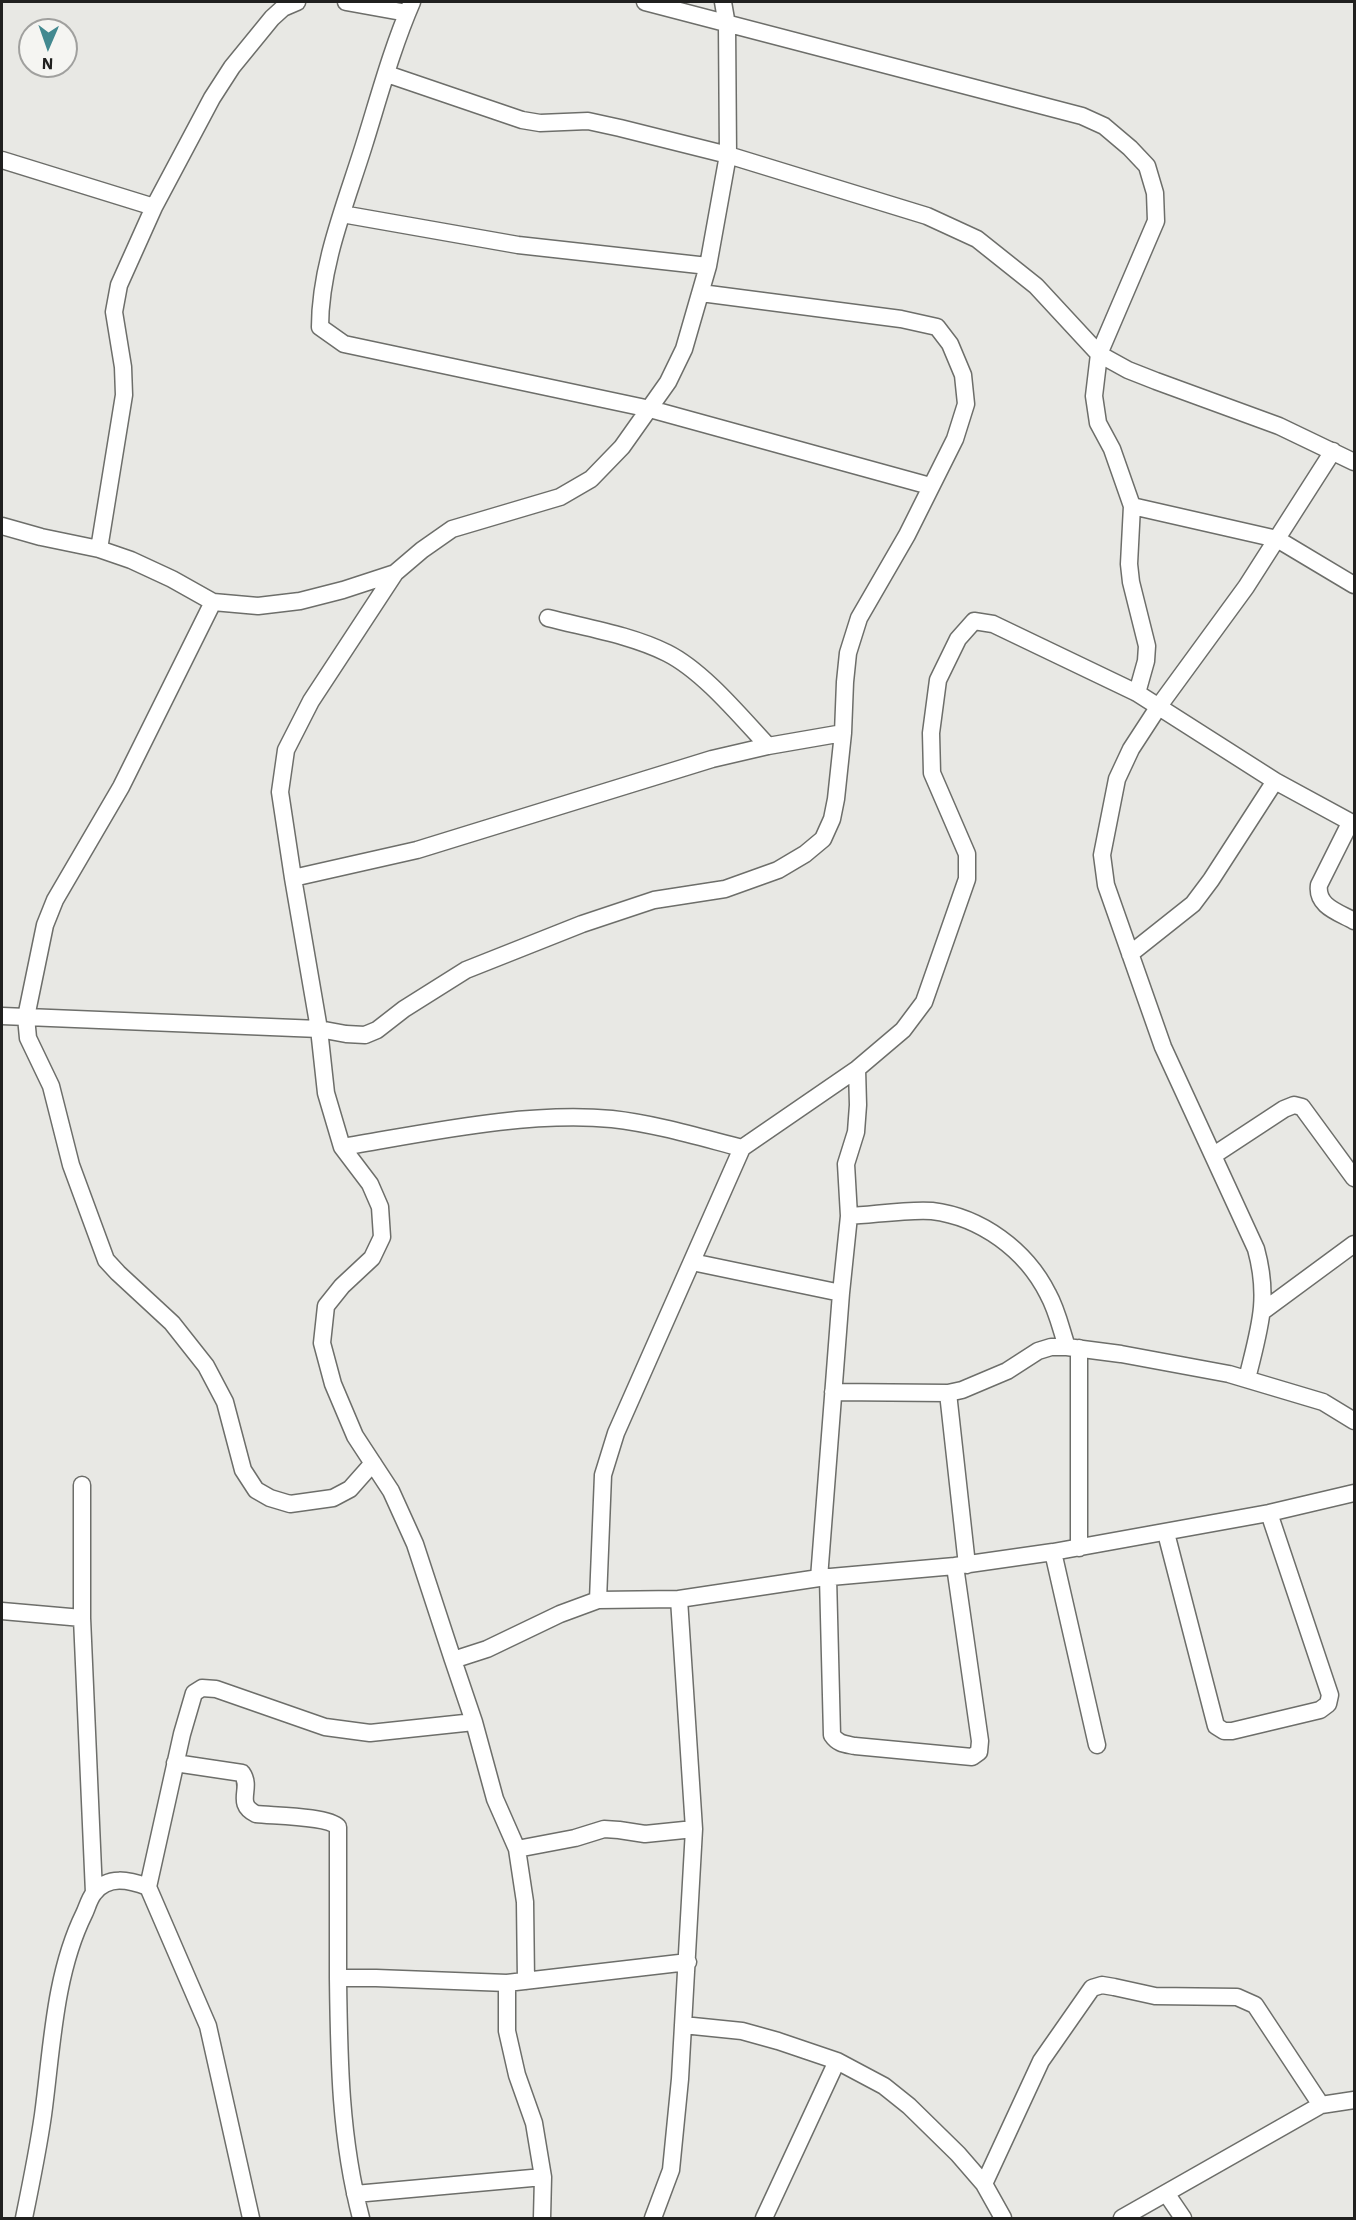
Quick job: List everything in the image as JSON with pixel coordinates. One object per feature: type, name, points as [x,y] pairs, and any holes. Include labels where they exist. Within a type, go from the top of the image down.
[{"type":"street","points":[[99,549],[124,395],[123,367],[114,312],[119,285],[154,207],[212,98],[232,67],[272,18],[283,8],[297,2]]},
{"type":"street","points":[[346,2],[409,7],[342,214],[323,282],[320,327],[344,344],[650,409],[930,486]]},
{"type":"street","points":[[645,2],[1082,116],[1104,126],[1147,166],[1155,193],[1156,221],[1099,354],[1094,396],[1098,423],[1112,449],[1132,506],[1129,564],[1131,582],[1147,646],[1146,661],[1137,693]]},
{"type":"street","points":[[526,1981],[525,1902],[517,1849],[495,1799],[474,1722],[416,1544],[391,1491],[355,1436],[333,1383],[322,1343],[326,1306],[342,1286],[372,1258],[382,1237],[380,1207],[370,1184],[342,1147],[326,1093],[319,1029],[280,792],[286,750],[311,701],[394,573],[422,550],[452,530],[560,497],[591,479],[621,447],[668,382],[684,349],[701,293],[728,155],[727,25],[723,2]]},
{"type":"street","points":[[387,74],[522,120],[540,123],[588,121],[728,155],[927,216],[977,239],[1036,286],[1099,354],[1128,370],[1279,426],[1354,462]]},
{"type":"street","points":[[2,160],[154,207]]},
{"type":"street","points":[[342,214],[518,245],[708,266]]},
{"type":"street","points":[[2,1016],[319,1029],[365,1035],[377,1030],[404,1009],[466,970],[582,924],[654,900],[725,889],[778,870],[806,854],[823,839],[832,819],[843,733],[849,652],[859,618],[907,535],[955,439],[966,404],[963,375],[950,344],[938,327],[902,319],[701,293]]},
{"type":"street","points":[[1247,1379],[1263,1311],[1263,1274],[1256,1249],[1163,1047],[1106,885],[1102,855],[1117,779],[1131,749],[1159,706],[1246,587],[1333,451]]},
{"type":"street","points":[[1132,506],[1277,539],[1354,585]]},
{"type":"street","points":[[2,526],[99,549],[130,560],[213,602],[258,606],[300,601],[394,573]]},
{"type":"street","points":[[213,602],[121,787],[55,900],[45,925],[26,1017],[28,1038],[51,1086],[72,1165],[106,1260],[172,1323],[206,1366],[225,1402],[243,1470],[256,1490],[270,1498],[290,1504],[333,1498],[350,1489],[374,1463]]},
{"type":"street","points":[[548,618],[641,642],[668,654],[698,675],[768,746]]},
{"type":"street","points":[[598,1600],[603,1475],[616,1433],[742,1148],[856,1069],[903,1030],[924,1002],[967,879],[967,854],[932,773],[931,733],[938,680],[958,639],[974,621],[993,624],[1137,693],[1275,781],[1352,824],[1319,885],[1318,894],[1320,900],[1330,908],[1354,921]]},
{"type":"street","points":[[293,878],[417,850],[712,759],[768,746],[843,733]]},
{"type":"street","points":[[1130,954],[1192,904],[1212,880],[1275,781]]},
{"type":"street","points":[[856,1069],[858,1105],[856,1132],[846,1164],[849,1216],[833,1392],[824,1577],[832,1734],[843,1744],[972,1757],[978,1752],[980,1741],[961,1565],[948,1393]]},
{"type":"street","points":[[1214,1155],[1284,1109],[1294,1105],[1302,1107],[1354,1178]]},
{"type":"street","points":[[342,1147],[490,1124],[559,1119],[609,1119],[642,1123],[742,1148]]},
{"type":"street","points":[[849,1216],[930,1211],[964,1218],[992,1231],[1023,1260],[1048,1292],[1073,1347],[1079,1548]]},
{"type":"street","points":[[1263,1311],[1354,1244]]},
{"type":"street","points":[[692,1262],[841,1293]]},
{"type":"street","points":[[833,1392],[948,1393],[962,1390],[1007,1371],[1038,1351],[1051,1347],[1073,1347],[1229,1374],[1323,1402],[1354,1421]]},
{"type":"street","points":[[24,2218],[39,2142],[50,2049],[63,1980],[74,1933],[94,1893],[82,1618],[82,1485]]},
{"type":"street","points":[[453,1660],[487,1649],[560,1614],[598,1600],[679,1599],[824,1577],[961,1565],[1053,1552],[1269,1513],[1354,1493]]},
{"type":"street","points":[[1166,1533],[1216,1726],[1224,1731],[1232,1731],[1320,1710],[1328,1704],[1330,1695],[1269,1513]]},
{"type":"street","points":[[1053,1552],[1097,1745]]},
{"type":"street","points":[[653,2218],[671,2170],[684,2025],[694,1829],[679,1599]]},
{"type":"street","points":[[2,1611],[82,1618]]},
{"type":"street","points":[[251,2218],[208,2026],[148,1887],[175,1763],[194,1693],[202,1688],[216,1689],[325,1727],[370,1732],[474,1722]]},
{"type":"street","points":[[175,1763],[242,1773],[245,1777],[244,1804],[249,1811],[256,1814],[334,1822],[338,1827],[338,1978],[342,2112],[361,2218]]},
{"type":"street","points":[[517,1849],[575,1838],[604,1829],[645,1834],[694,1829]]},
{"type":"street","points":[[94,1893],[112,1881],[129,1880],[148,1887]]},
{"type":"street","points":[[338,1978],[507,1983],[688,1962]]},
{"type":"street","points":[[507,1983],[507,2031],[517,2075],[534,2123],[543,2177],[542,2218]]},
{"type":"street","points":[[984,2184],[1041,2061],[1082,2000],[1092,1988],[1102,1985],[1155,1996],[1237,1997],[1256,2004],[1321,2105]]},
{"type":"street","points":[[684,2025],[742,2031],[778,2041],[837,2061],[884,2086],[909,2106],[958,2154],[984,2184],[1003,2218]]},
{"type":"street","points":[[764,2218],[837,2061]]},
{"type":"street","points":[[1122,2218],[1321,2105],[1354,2100]]},
{"type":"street","points":[[355,2194],[543,2177]]},
{"type":"street","points":[[1166,2193],[1183,2218]]}]
